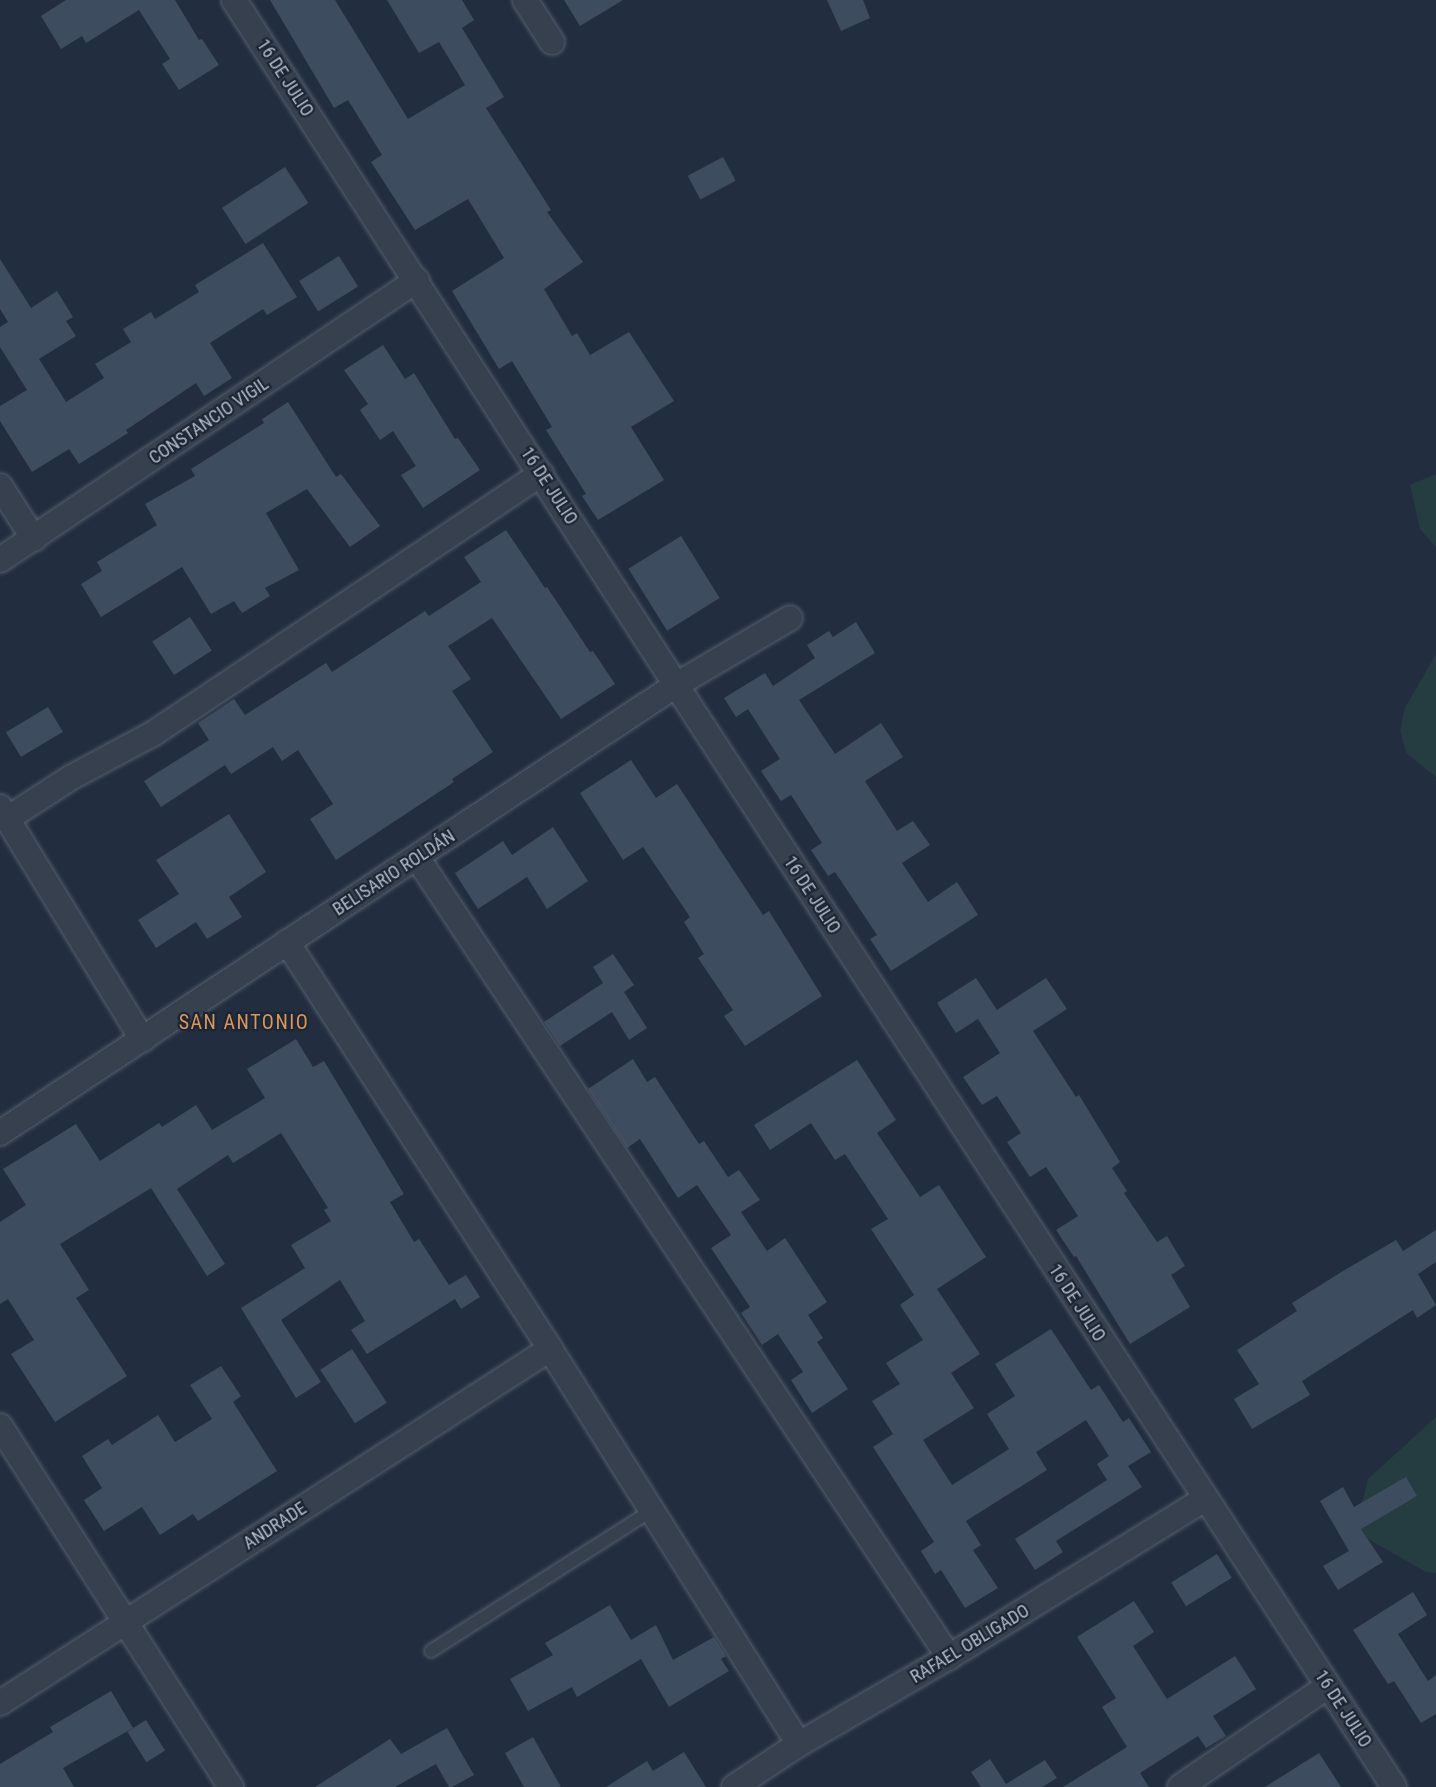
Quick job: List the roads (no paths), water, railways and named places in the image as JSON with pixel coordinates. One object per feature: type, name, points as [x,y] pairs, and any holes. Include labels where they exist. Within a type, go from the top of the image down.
[{"type":"street","name":"16 DE JULIO","points":[[234,0],[1205,1500],[1394,1787]]},
{"type":"street","points":[[525,0],[552,42]]},
{"type":"street","name":"CONSTANCIO VIGIL","points":[[0,560],[417,280]]},
{"type":"street","points":[[143,1040],[4,813],[154,733],[541,474]]},
{"type":"street","points":[[0,486],[34,539]]},
{"type":"street","name":"BELISARIO ROLDÁN","points":[[0,1134],[676,685],[790,618]]},
{"type":"street","points":[[417,859],[949,1658]]},
{"type":"street","points":[[286,942],[550,1349],[799,1744]]},
{"type":"street","name":"ANDRADE","points":[[0,1703],[550,1349]]},
{"type":"street","points":[[0,1426],[231,1787]]},
{"type":"street","name":"RAFAEL OBLIGADO","points":[[734,1787],[799,1744],[949,1658],[1205,1500]]},
{"type":"street","points":[[1180,1787],[1328,1686]]},
{"type":"lane","points":[[431,1651],[652,1510]]},
{"type":"district","name":"SAN ANTONIO","points":[[244,1022]]}]
